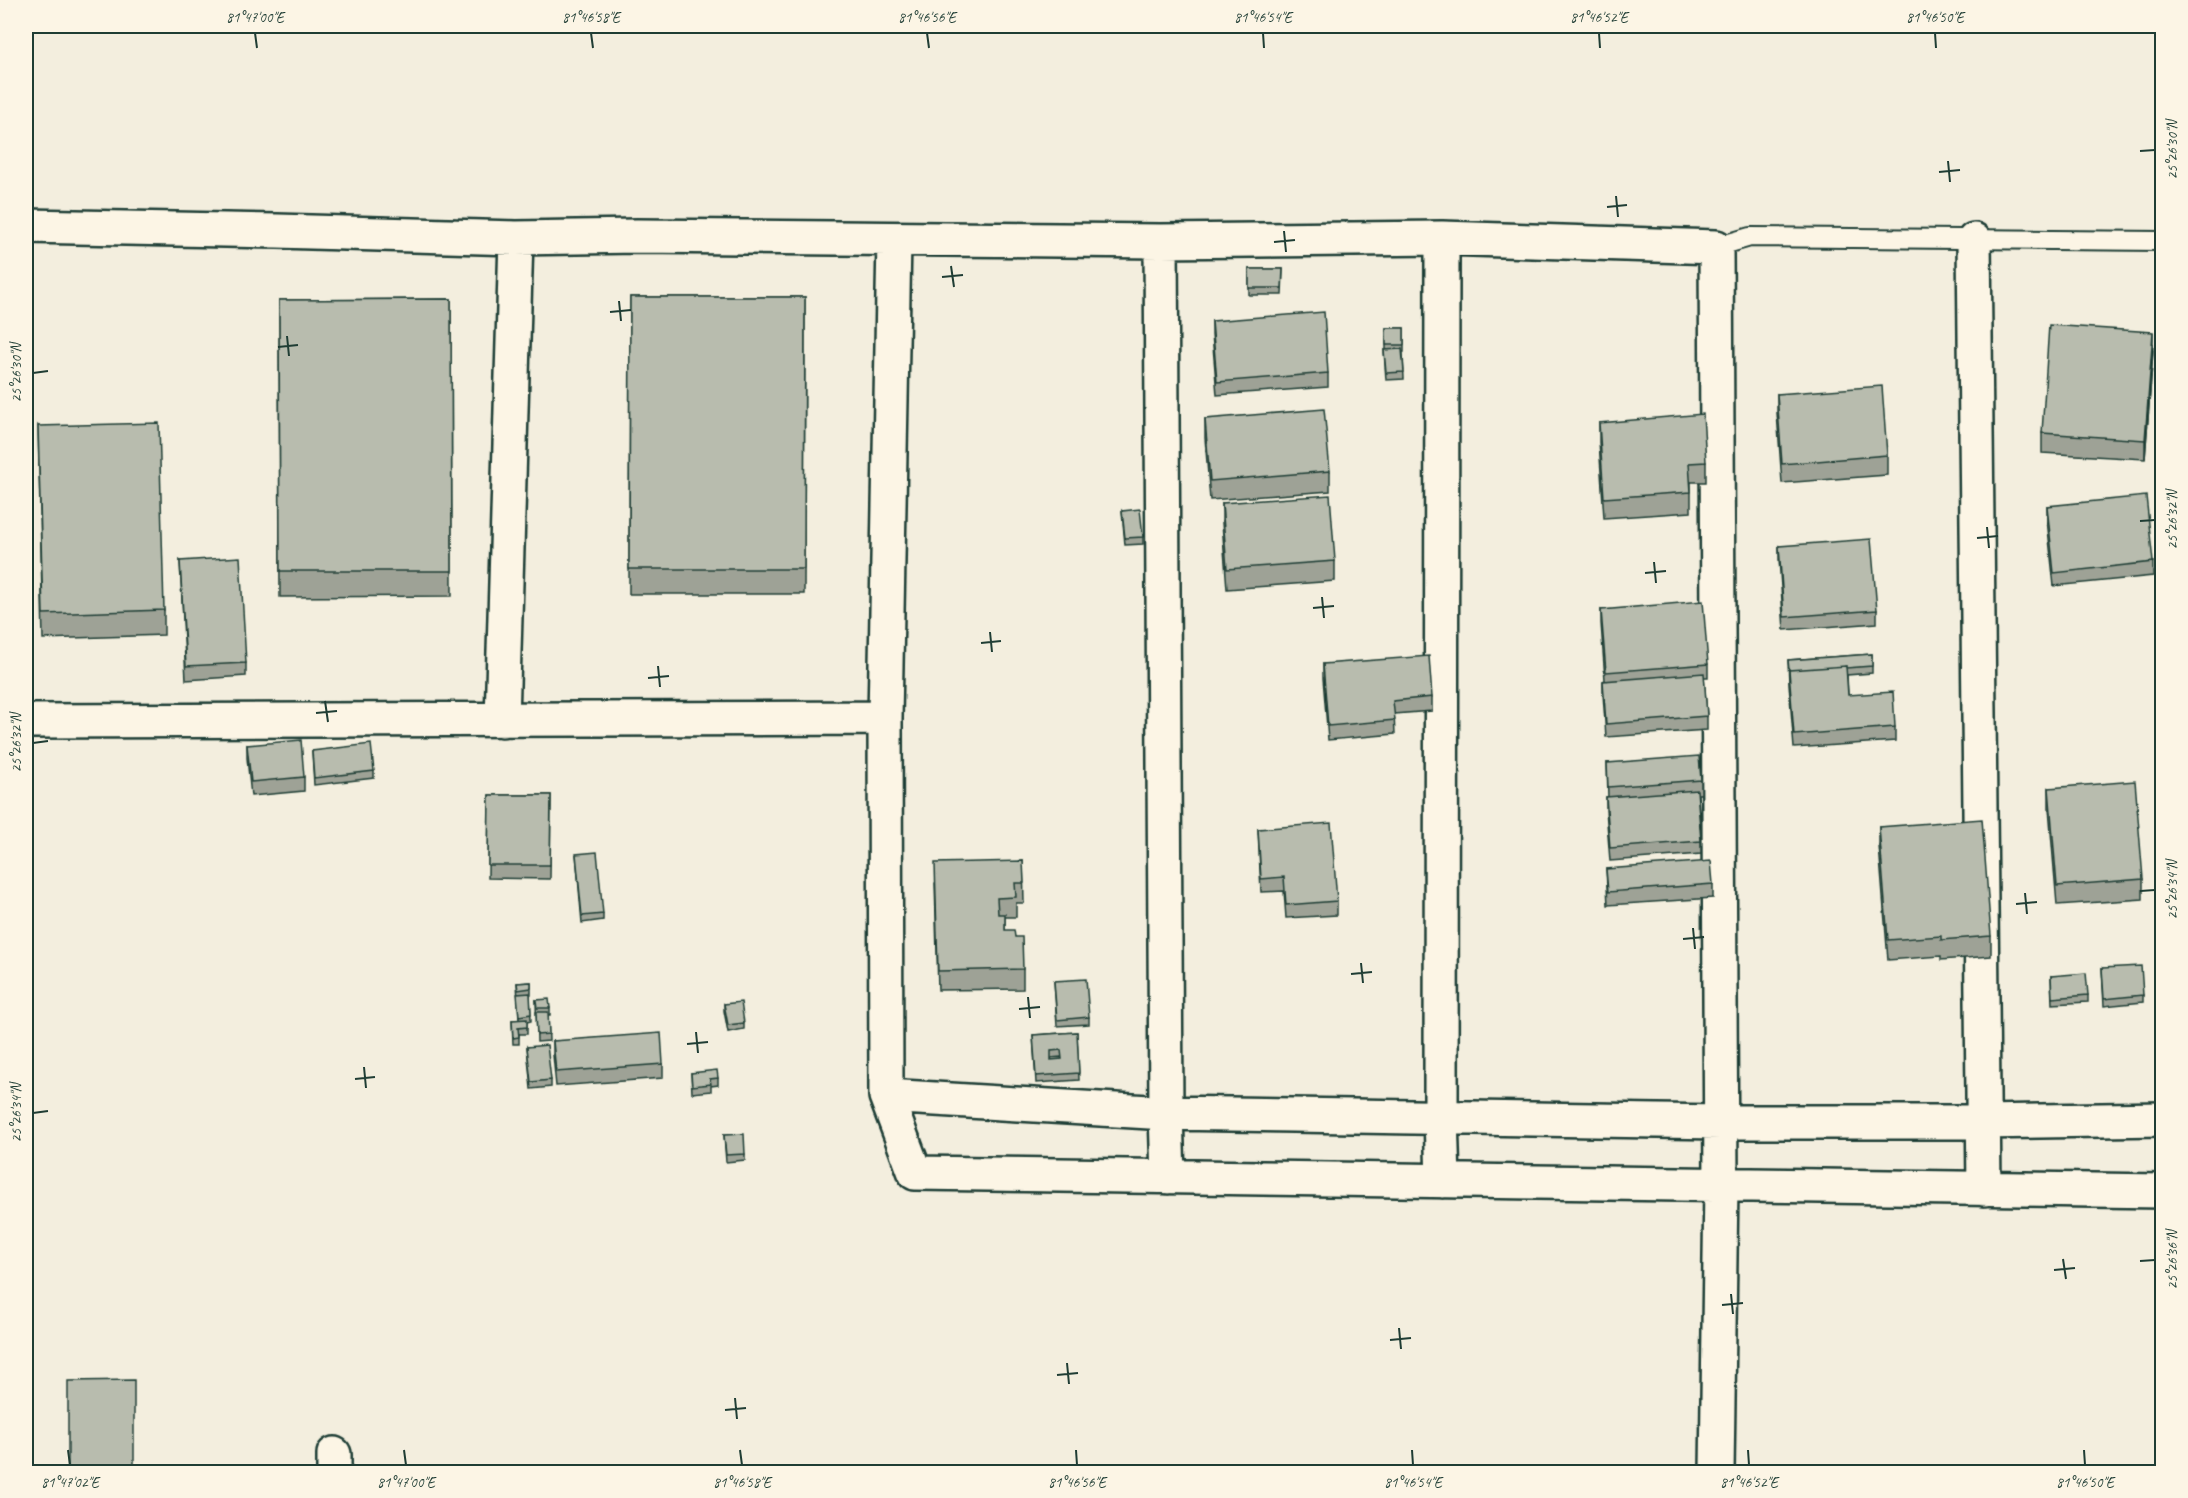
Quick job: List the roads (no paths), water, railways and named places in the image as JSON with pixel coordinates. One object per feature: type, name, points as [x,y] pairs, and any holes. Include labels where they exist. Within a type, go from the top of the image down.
[{"type":"street","points":[[26,226],[516,238],[637,236],[1161,241],[1442,238],[1716,247],[1721,1185],[1717,1473]]},
{"type":"street","points":[[502,720],[516,238]]},
{"type":"street","points":[[1442,238],[1441,1117],[1443,1181]]},
{"type":"street","points":[[894,240],[885,718],[886,1096],[915,1173],[2163,1191]]},
{"type":"street","points":[[1974,240],[1984,1189]]},
{"type":"street","points":[[1161,241],[1168,1177]]},
{"type":"street","points":[[26,721],[885,718]]},
{"type":"street","points":[[886,1096],[1166,1113],[1720,1122],[2163,1119]]},
{"type":"lane","points":[[1716,247],[1750,237],[2163,241]]}]
